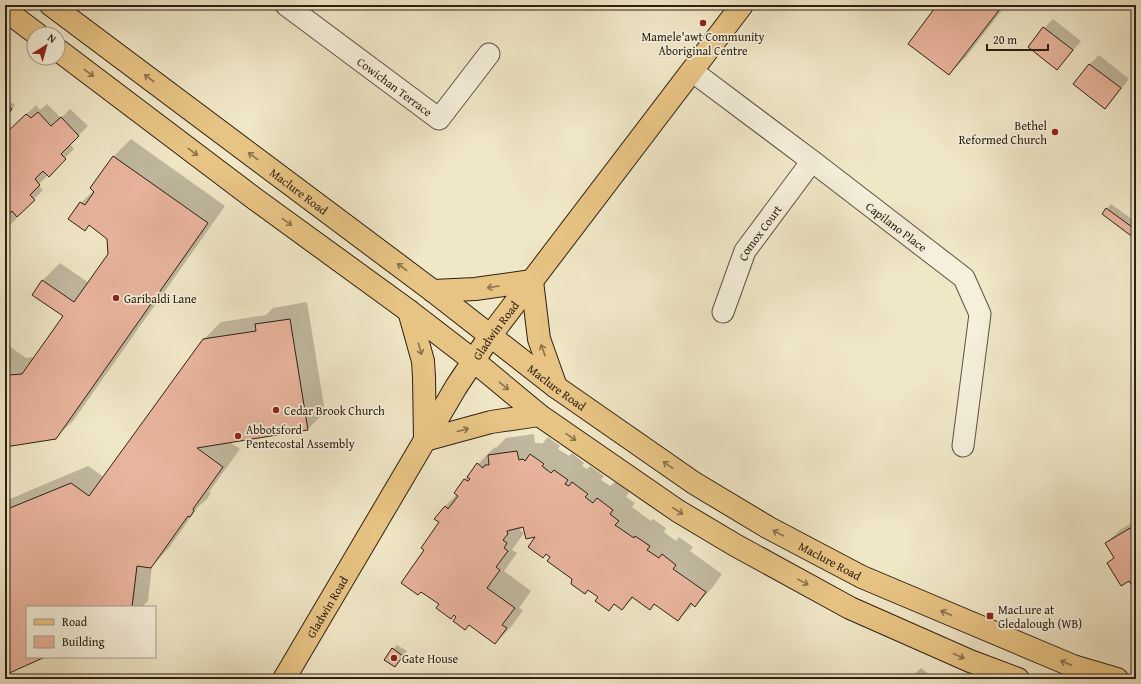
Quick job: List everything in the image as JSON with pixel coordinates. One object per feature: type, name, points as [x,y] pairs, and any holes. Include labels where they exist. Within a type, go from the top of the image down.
[{"type":"main road","name":"Maclure Road","points":[[51,5],[433,291],[556,387],[694,483],[769,528],[862,577],[1073,666],[1117,679]]},
{"type":"main road","name":"Gladwin Road","points":[[284,679],[456,387],[490,336],[742,5]]},
{"type":"main road","points":[[5,10],[26,26]]},
{"type":"main road","points":[[66,56],[255,199],[409,311],[474,361],[539,415],[678,511],[735,545],[850,608],[970,662],[1018,679]]},
{"type":"main road","points":[[433,291],[475,289],[532,281],[539,339],[556,387]]},
{"type":"main road","points":[[409,311],[423,361],[425,440],[491,422],[539,415]]},
{"type":"street","name":"Cowichan Terrace","points":[[286,5],[439,119],[489,54]]},
{"type":"street","name":"Capilano Place","points":[[692,71],[964,278],[980,314],[963,446]]},
{"type":"street","name":"Comox Court","points":[[723,312],[745,252],[812,161]]},
{"type":"building","points":[[937,5],[1003,5],[949,75],[908,44]]},
{"type":"building","points":[[1043,27],[1073,50],[1057,70],[1028,47]]},
{"type":"building","points":[[1089,64],[1121,88],[1105,109],[1073,84]]},
{"type":"building","points":[[5,105],[12,109],[5,119]]},
{"type":"building","points":[[38,112],[51,126],[61,117],[79,136],[61,154],[66,159],[49,177],[43,171],[35,179],[40,185],[30,195],[35,200],[17,217],[12,211],[5,218],[5,157],[8,154],[5,151],[5,144],[10,139],[5,134],[26,114],[31,118]]},
{"type":"building","name":"Garibaldi Lane","points":[[113,156],[208,223],[56,439],[5,447],[5,372],[9,375],[22,374],[63,316],[32,295],[42,280],[74,302],[108,254],[107,239],[89,225],[85,231],[68,219],[80,202],[85,205],[94,192],[90,188]]},
{"type":"building","points":[[1106,208],[1136,230],[1136,236],[1134,238],[1102,214]]},
{"type":"building","points":[[5,223],[9,227],[5,231]]},
{"type":"building","points":[[290,319],[308,430],[197,448],[223,467],[193,509],[194,511],[190,517],[188,516],[151,568],[137,566],[132,606],[26,606],[26,658],[43,658],[5,675],[5,510],[71,483],[89,496],[203,339],[256,331],[255,324]]},
{"type":"building","points":[[517,451],[519,460],[523,459],[525,461],[530,454],[544,464],[542,466],[551,473],[554,470],[568,480],[565,484],[569,486],[572,482],[588,494],[585,497],[593,503],[597,498],[613,510],[610,514],[619,521],[615,525],[634,538],[635,536],[650,546],[647,550],[659,558],[662,554],[676,565],[673,569],[706,592],[695,607],[691,603],[678,621],[654,604],[650,610],[632,597],[622,610],[614,604],[609,611],[595,601],[598,597],[588,590],[585,594],[571,584],[572,579],[547,561],[550,557],[546,554],[543,558],[528,547],[535,537],[526,539],[523,527],[507,531],[508,534],[503,540],[507,543],[504,548],[508,551],[496,567],[500,570],[487,588],[515,608],[502,625],[507,628],[495,644],[469,625],[465,630],[453,621],[456,617],[454,615],[451,619],[436,608],[439,604],[421,592],[418,595],[401,583],[424,550],[421,548],[439,522],[434,519],[445,506],[448,509],[458,496],[454,493],[464,479],[468,481],[470,479],[467,477],[477,463],[483,468],[485,465],[489,465],[488,455]]},
{"type":"building","points":[[1132,527],[1136,528],[1136,593],[1129,581],[1121,586],[1107,563],[1114,558],[1105,543]]},
{"type":"building","name":"Gate House","points":[[392,648],[403,656],[395,667],[384,660]]},
{"type":"place","name":"Mamele'awt Community Aboriginal Centre","points":[[703,23]]},
{"type":"place","name":"Bethel Reformed Church","points":[[1055,132]]},
{"type":"place","name":"Garibaldi Lane","points":[[116,298]]},
{"type":"place","name":"Cedar Brook Church","points":[[276,410]]},
{"type":"place","name":"Abbotsford Pentecostal Assembly","points":[[238,436]]},
{"type":"place","name":"MacLure at Gledalough (WB)","points":[[990,616]]},
{"type":"place","name":"Gate House","points":[[394,658]]}]
